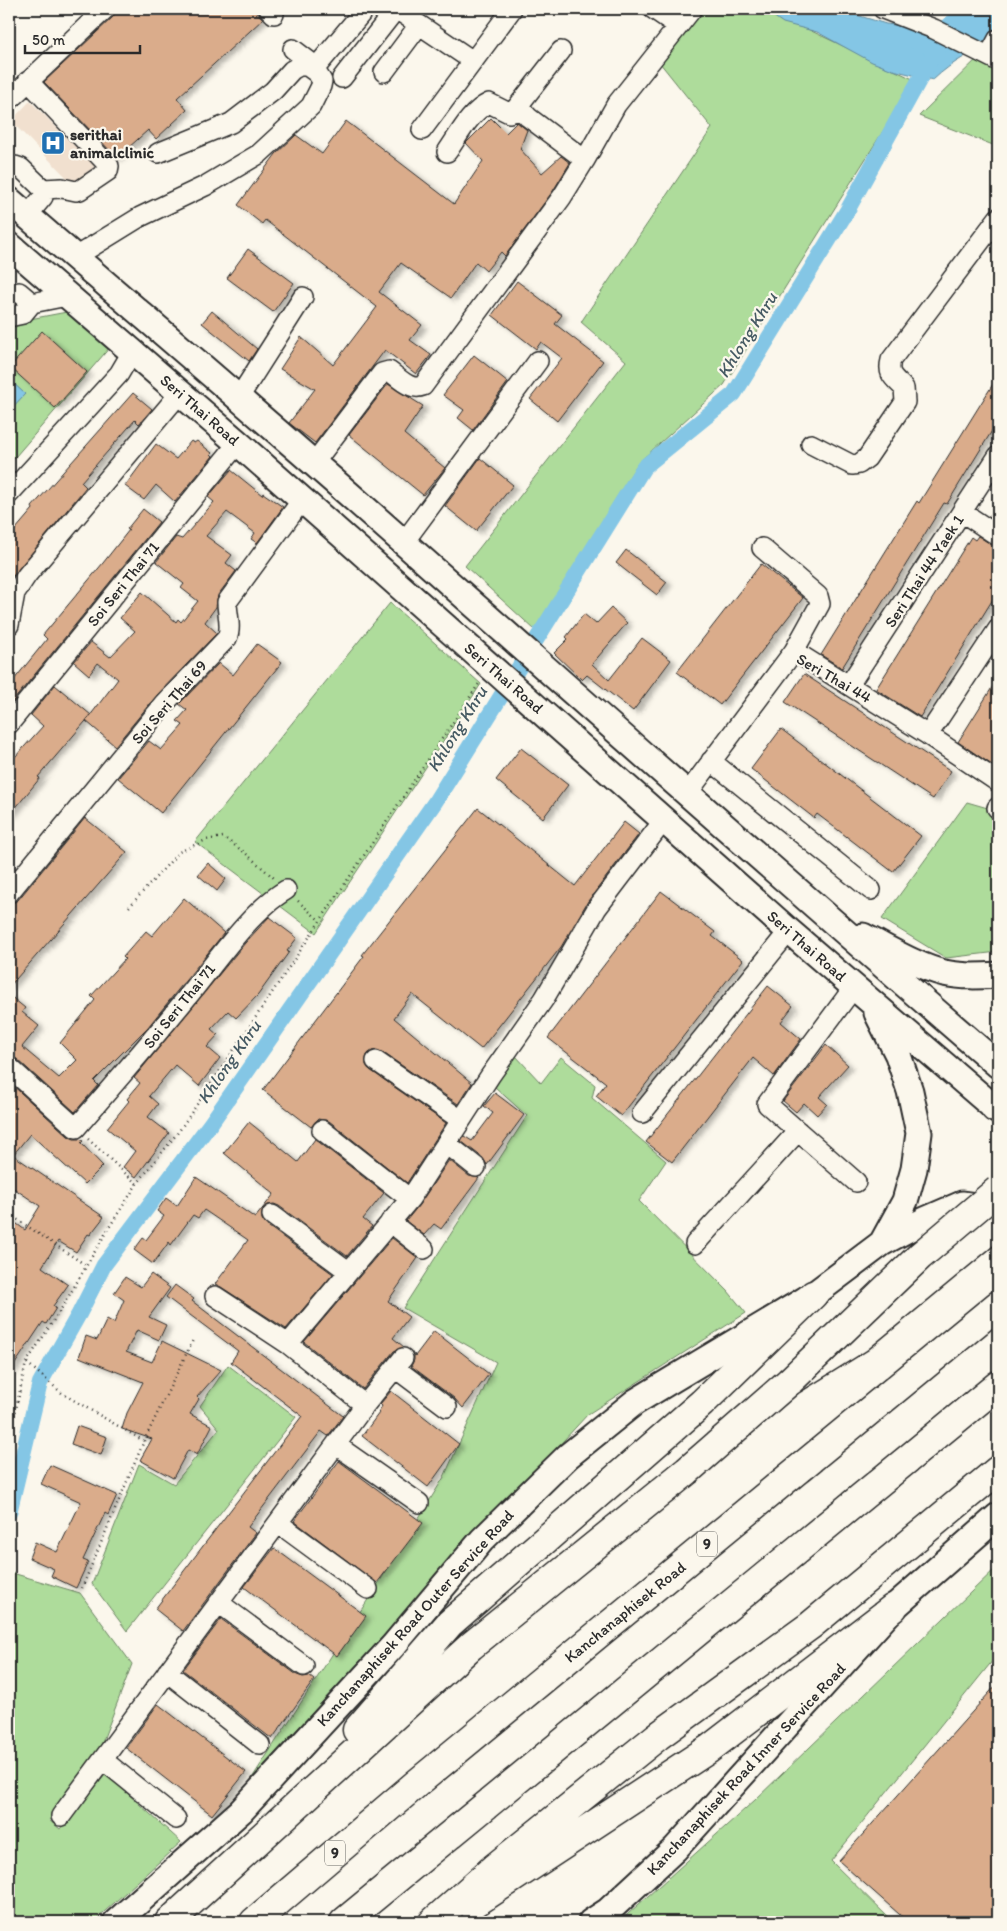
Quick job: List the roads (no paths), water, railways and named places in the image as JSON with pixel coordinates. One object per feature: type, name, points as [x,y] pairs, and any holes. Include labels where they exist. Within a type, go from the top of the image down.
[{"type":"highway","points":[[169,1922],[471,1646],[687,1471],[790,1381],[920,1256],[998,1190]]},
{"type":"highway","points":[[790,1381],[858,1338],[998,1223]]},
{"type":"highway","points":[[263,1837],[449,1624],[702,1403],[813,1295]]},
{"type":"highway","name":"Kanchanaphisek Road","points":[[254,1922],[416,1784],[998,1305]]},
{"type":"highway","points":[[344,1922],[998,1385]]},
{"type":"highway","points":[[432,1922],[494,1868],[658,1736],[811,1626],[998,1470]]},
{"type":"highway","points":[[446,1922],[709,1749],[893,1608]]},
{"type":"main road","name":"Seri Thai Road","points":[[18,208],[404,542],[687,794],[998,1066]]},
{"type":"main road","name":"Seri Thai Road","points":[[9,245],[238,443],[789,931],[997,1108]]},
{"type":"main road","points":[[132,352],[152,325]]},
{"type":"main road","points":[[828,918],[912,961],[944,973],[974,977],[998,975]]},
{"type":"main road","points":[[873,1004],[898,1055],[910,1090],[919,1133],[914,1169],[905,1201],[882,1243]]},
{"type":"main road","name":"Kanchanaphisek Road Outer Service Road","points":[[116,1922],[241,1811],[393,1646],[482,1540],[568,1456],[635,1402],[813,1295],[882,1243],[925,1220],[962,1204],[986,1206],[998,1210]]},
{"type":"main road","name":"Kanchanaphisek Road Inner Service Road","points":[[591,1922],[608,1911],[675,1849],[893,1608],[998,1516]]},
{"type":"street","points":[[9,100],[105,9]]},
{"type":"street","points":[[293,49],[314,65],[318,65],[365,9]]},
{"type":"street","points":[[342,78],[396,9],[473,61]]},
{"type":"street","points":[[422,130],[512,9]]},
{"type":"street","points":[[654,9],[678,26]]},
{"type":"street","points":[[314,464],[382,373],[389,371],[412,388],[423,386],[547,219],[585,160],[616,105],[692,9]]},
{"type":"street","points":[[883,9],[992,52]]},
{"type":"street","points":[[384,72],[420,24]]},
{"type":"street","points":[[448,152],[475,112],[484,106],[489,103],[509,113],[513,112],[561,51]]},
{"type":"street","points":[[75,257],[140,217],[205,186],[259,154],[311,106],[322,86],[322,81],[306,65],[299,66],[292,70],[273,91],[231,123],[158,153]]},
{"type":"street","points":[[28,81],[109,167],[108,170],[80,190],[62,188],[43,189]]},
{"type":"street","points":[[518,106],[528,117],[585,160]]},
{"type":"street","points":[[9,169],[15,166],[21,168],[43,189],[43,197],[18,208]]},
{"type":"street","points":[[811,444],[852,465],[859,464],[867,458],[905,402],[904,388],[890,375],[891,360],[998,218]]},
{"type":"street","points":[[9,294],[19,292],[32,303]]},
{"type":"street","points":[[9,316],[23,314],[32,303],[67,296]]},
{"type":"street","points":[[238,399],[303,297]]},
{"type":"street","points":[[9,494],[119,374],[132,352]]},
{"type":"street","points":[[404,542],[538,361]]},
{"type":"street","points":[[9,624],[15,594],[27,575],[180,393]]},
{"type":"street","name":"Soi Seri Thai 71","points":[[9,724],[238,443]]},
{"type":"street","name":"Seri Thai 44 Yaek 1","points":[[849,685],[998,456]]},
{"type":"street","name":"Soi Seri Thai 69","points":[[9,894],[165,703],[227,638],[230,628],[227,617],[227,602],[302,500]]},
{"type":"street","points":[[962,512],[998,536]]},
{"type":"street","points":[[762,548],[818,596],[820,604],[794,651]]},
{"type":"street","points":[[928,735],[998,629]]},
{"type":"street","name":"Seri Thai 44","points":[[687,794],[794,651],[928,735],[998,782]]},
{"type":"street","points":[[711,761],[871,890]]},
{"type":"street","points":[[288,1344],[410,1199],[461,1120],[544,999],[597,908],[664,820]]},
{"type":"street","name":"Soi Seri Thai 71","points":[[9,1067],[76,1128],[141,1054],[234,939],[274,897],[286,890]]},
{"type":"street","points":[[642,1112],[789,931]]},
{"type":"street","points":[[854,987],[767,1104],[856,1182]]},
{"type":"street","points":[[376,1060],[461,1120]]},
{"type":"street","points":[[322,1130],[410,1199]]},
{"type":"street","points":[[695,1244],[798,1131]]},
{"type":"street","points":[[446,1143],[476,1167]]},
{"type":"street","points":[[272,1214],[348,1271]]},
{"type":"street","points":[[390,1222],[424,1248]]},
{"type":"street","points":[[215,1296],[288,1344],[365,1405]]},
{"type":"street","points":[[61,1816],[365,1405],[399,1363],[447,1407]]},
{"type":"street","points":[[336,1445],[419,1503]]},
{"type":"street","points":[[278,1523],[368,1589]]},
{"type":"street","points":[[219,1603],[304,1666]]},
{"type":"street","points":[[167,1672],[260,1745]]},
{"type":"street","points":[[103,1760],[176,1819]]},
{"type":"water","points":[[763,9],[837,9],[886,24],[954,32],[978,9],[998,9],[998,40],[972,52],[933,80],[893,70],[872,62],[817,32],[783,23]]},
{"type":"water","points":[[9,379],[25,394],[9,411]]},
{"type":"waterway","points":[[921,38],[934,41],[942,38],[956,27],[972,22],[997,30]]},
{"type":"waterway","name":"Khlong Khru","points":[[9,1513],[40,1383],[104,1265],[211,1123],[435,802],[644,467],[734,394],[847,211],[932,57]]},
{"type":"place","name":"serithai animalclinic","points":[[53,143]]}]
